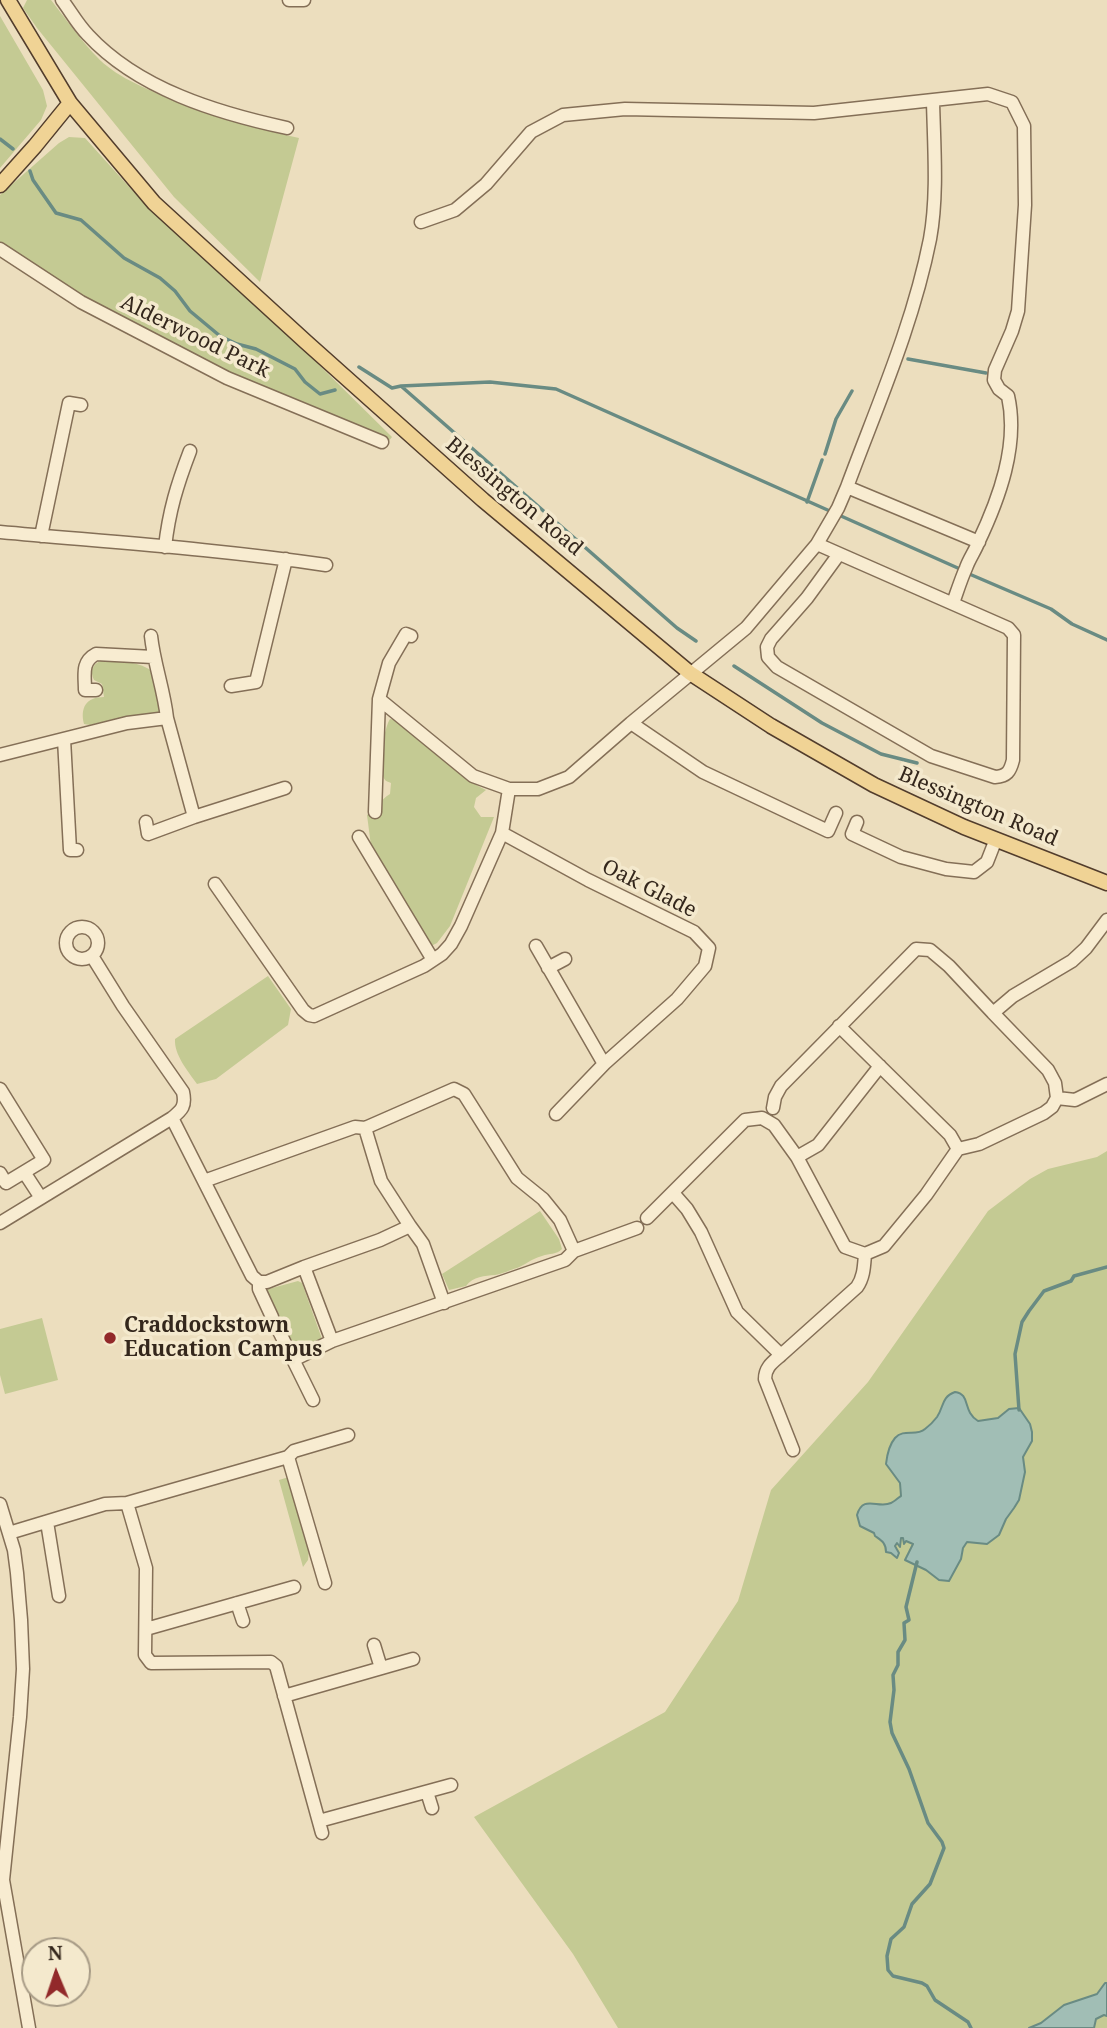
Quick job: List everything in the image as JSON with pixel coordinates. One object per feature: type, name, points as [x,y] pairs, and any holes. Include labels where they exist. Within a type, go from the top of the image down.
[{"type":"main road","name":"Blessington Road","points":[[8,0],[70,103],[154,203],[474,492],[690,673],[771,726],[874,785],[996,839],[1107,883]]},
{"type":"main road","points":[[0,185],[70,103]]},
{"type":"street","points":[[62,0],[87,34],[112,57],[141,76],[210,107],[252,121],[287,128]]},
{"type":"street","points":[[289,0],[304,0]]},
{"type":"street","points":[[421,222],[456,210],[486,184],[531,132],[563,115],[625,109],[814,113],[988,94],[1012,102],[1024,126],[1025,231],[1018,311],[1013,331],[995,370],[994,380],[999,389],[1008,396],[1011,423],[1009,447],[1002,484],[953,603]]},
{"type":"street","points":[[379,699],[473,776],[509,789],[538,789],[569,777],[746,628],[817,544],[838,508],[898,355],[930,239],[934,206],[933,101]]},
{"type":"street","name":"Alderwood Park","points":[[0,248],[81,302],[227,378],[382,442]]},
{"type":"street","points":[[41,536],[69,403],[81,405]]},
{"type":"street","points":[[165,547],[177,484],[190,451]]},
{"type":"street","points":[[848,487],[979,542]]},
{"type":"street","points":[[0,532],[326,565]]},
{"type":"street","points":[[817,544],[1008,628],[1014,635],[1013,760],[1011,770],[1004,776],[995,777],[932,756],[777,667],[768,657],[767,647],[771,639],[807,598],[839,554]]},
{"type":"street","points":[[231,686],[256,682],[286,559]]},
{"type":"street","points":[[375,812],[379,699],[389,663],[406,634],[411,636]]},
{"type":"street","points":[[150,636],[167,718],[194,817]]},
{"type":"street","points":[[96,690],[85,690],[84,668],[88,659],[96,654],[153,657]]},
{"type":"street","points":[[0,755],[127,723],[167,718]]},
{"type":"street","points":[[631,723],[703,772],[828,831],[836,813]]},
{"type":"street","points":[[64,739],[70,850],[77,850]]},
{"type":"street","points":[[146,822],[148,834],[285,788]]},
{"type":"street","points":[[215,884],[303,1010],[314,1016],[433,960],[450,944],[461,926],[502,833],[509,789]]},
{"type":"street","points":[[857,822],[852,834],[901,857],[946,869],[974,872],[987,862],[996,839]]},
{"type":"street","name":"Oak Glade","points":[[502,833],[588,880],[694,932],[709,948],[705,966],[677,999],[604,1064],[556,1114]]},
{"type":"street","points":[[359,837],[433,960]]},
{"type":"street","points":[[993,1013],[1013,996],[1072,961],[1086,948],[1107,919]]},
{"type":"street","points":[[536,946],[604,1064]]},
{"type":"street","points":[[648,1218],[745,1120],[762,1118],[774,1125],[797,1157],[845,1247],[865,1254],[884,1246],[926,1195],[958,1149],[979,1144],[1044,1113],[1052,1107],[1057,1098],[1055,1083],[1048,1070],[949,966],[930,950],[923,948],[916,949],[781,1086],[773,1108]]},
{"type":"street","points":[[0,1223],[182,1110],[185,1099],[183,1092],[92,956]]},
{"type":"street","points":[[548,968],[565,959]]},
{"type":"street","points":[[839,1026],[950,1135],[958,1149]]},
{"type":"street","points":[[797,1157],[818,1145],[880,1066]]},
{"type":"street","points":[[1057,1098],[1075,1100],[1107,1084]]},
{"type":"street","points":[[0,1089],[44,1160],[6,1183],[0,1173]]},
{"type":"street","points":[[204,1181],[355,1127],[365,1128],[454,1089],[464,1094],[517,1178],[543,1199],[560,1220],[575,1251]]},
{"type":"street","points":[[172,1118],[252,1276],[259,1282],[267,1282],[410,1226]]},
{"type":"street","points":[[365,1128],[381,1181],[423,1244],[444,1303]]},
{"type":"street","points":[[24,1172],[41,1198]]},
{"type":"street","points":[[673,1193],[701,1232],[737,1312],[781,1355]]},
{"type":"street","points":[[293,1360],[332,1341],[565,1260],[575,1251],[637,1228]]},
{"type":"street","points":[[793,1450],[765,1379],[765,1372],[858,1287],[864,1273],[865,1254]]},
{"type":"street","points":[[304,1267],[332,1341]]},
{"type":"street","points":[[259,1282],[259,1289],[273,1320],[313,1399]]},
{"type":"street","points":[[9,1533],[105,1504],[127,1503],[288,1457],[294,1451],[348,1435]]},
{"type":"street","points":[[288,1457],[325,1583]]},
{"type":"street","points":[[127,1503],[146,1568],[145,1655],[150,1663],[271,1662],[276,1667],[320,1827],[451,1785]]},
{"type":"street","points":[[0,1504],[17,1573],[23,1669],[3,1880],[29,2028]]},
{"type":"street","points":[[47,1522],[59,1596]]},
{"type":"street","points":[[146,1629],[294,1587]]},
{"type":"street","points":[[237,1603],[243,1621]]},
{"type":"street","points":[[374,1645],[381,1668]]},
{"type":"street","points":[[284,1696],[413,1659]]},
{"type":"street","points":[[427,1792],[432,1808]]},
{"type":"green space","points":[[27,0],[51,0],[100,60],[135,83],[201,111],[299,138],[260,282],[174,197],[37,28],[23,8]]},
{"type":"green space","points":[[0,16],[43,90],[47,106],[41,120],[0,168]]},
{"type":"green space","points":[[69,137],[85,138],[150,210],[305,351],[392,437],[388,442],[228,375],[82,299],[0,242],[0,195]]},
{"type":"green space","points":[[101,661],[136,664],[154,673],[161,710],[156,716],[123,717],[84,724],[83,713],[86,705],[93,699],[104,697],[102,684],[94,680],[92,674],[94,666]]},
{"type":"green space","points":[[390,719],[409,726],[463,776],[486,790],[476,798],[474,807],[481,817],[494,817],[450,926],[437,943],[431,946],[371,846],[367,815],[390,794],[391,783],[384,778],[381,756]]},
{"type":"green space","points":[[268,976],[291,1009],[288,1025],[216,1079],[197,1084],[179,1057],[175,1039]]},
{"type":"green space","points":[[1107,1151],[1107,2028],[618,2028],[573,1954],[474,1817],[665,1712],[738,1601],[771,1490],[868,1382],[988,1211],[1030,1179],[1048,1169],[1097,1157]]},
{"type":"green space","points":[[540,1211],[559,1239],[562,1249],[517,1268],[479,1277],[466,1286],[449,1290],[442,1274]]},
{"type":"green space","points":[[298,1281],[302,1283],[322,1339],[299,1349],[293,1346],[265,1290]]},
{"type":"green space","points":[[42,1318],[58,1380],[5,1394],[0,1375],[0,1329]]},
{"type":"green space","points":[[289,1477],[309,1550],[308,1560],[303,1567],[279,1480]]},
{"type":"water","points":[[955,1392],[963,1396],[970,1413],[978,1421],[998,1418],[1009,1409],[1019,1408],[1030,1424],[1032,1441],[1023,1457],[1025,1472],[1019,1500],[999,1535],[987,1544],[967,1542],[949,1581],[939,1580],[905,1560],[913,1544],[906,1541],[904,1544],[903,1538],[900,1547],[897,1543],[895,1546],[899,1553],[897,1558],[886,1552],[884,1544],[874,1533],[860,1526],[857,1515],[863,1505],[886,1504],[901,1496],[900,1483],[886,1464],[891,1444],[899,1435],[927,1428],[937,1417],[947,1397]]},
{"type":"water","points":[[1105,1983],[1107,2016],[1096,2019],[1094,2028],[1029,2028],[1041,2023],[1064,2005],[1097,1994]]},
{"type":"waterway","points":[[0,139],[13,149]]},
{"type":"waterway","points":[[30,171],[33,180],[56,213],[81,220],[124,258],[160,278],[175,291],[190,311],[220,336],[256,349],[295,369],[305,382],[320,394],[335,390]]},
{"type":"waterway","points":[[908,359],[986,373]]},
{"type":"waterway","points":[[359,367],[392,388],[401,386],[677,628],[696,641]]},
{"type":"waterway","points":[[401,386],[490,382],[556,389],[960,569]]},
{"type":"waterway","points":[[825,454],[836,419],[852,391]]},
{"type":"waterway","points":[[807,502],[822,460]]},
{"type":"waterway","points":[[967,573],[1051,609],[1072,624],[1107,640]]},
{"type":"waterway","points":[[734,666],[822,723],[881,754],[917,763]]},
{"type":"waterway","points":[[1019,1410],[1015,1354],[1022,1322],[1044,1291],[1071,1281],[1074,1276],[1107,1267]]},
{"type":"waterway","points":[[917,1562],[906,1607],[909,1620],[904,1623],[905,1640],[898,1652],[898,1665],[893,1675],[890,1722],[928,1823],[944,1848],[930,1884],[912,1904],[904,1927],[891,1939],[887,1956],[888,1970],[893,1976],[927,1986],[935,2000],[968,2022],[971,2028]]},
{"type":"place","name":"Craddockstown Education Campus","points":[[110,1338]]}]
